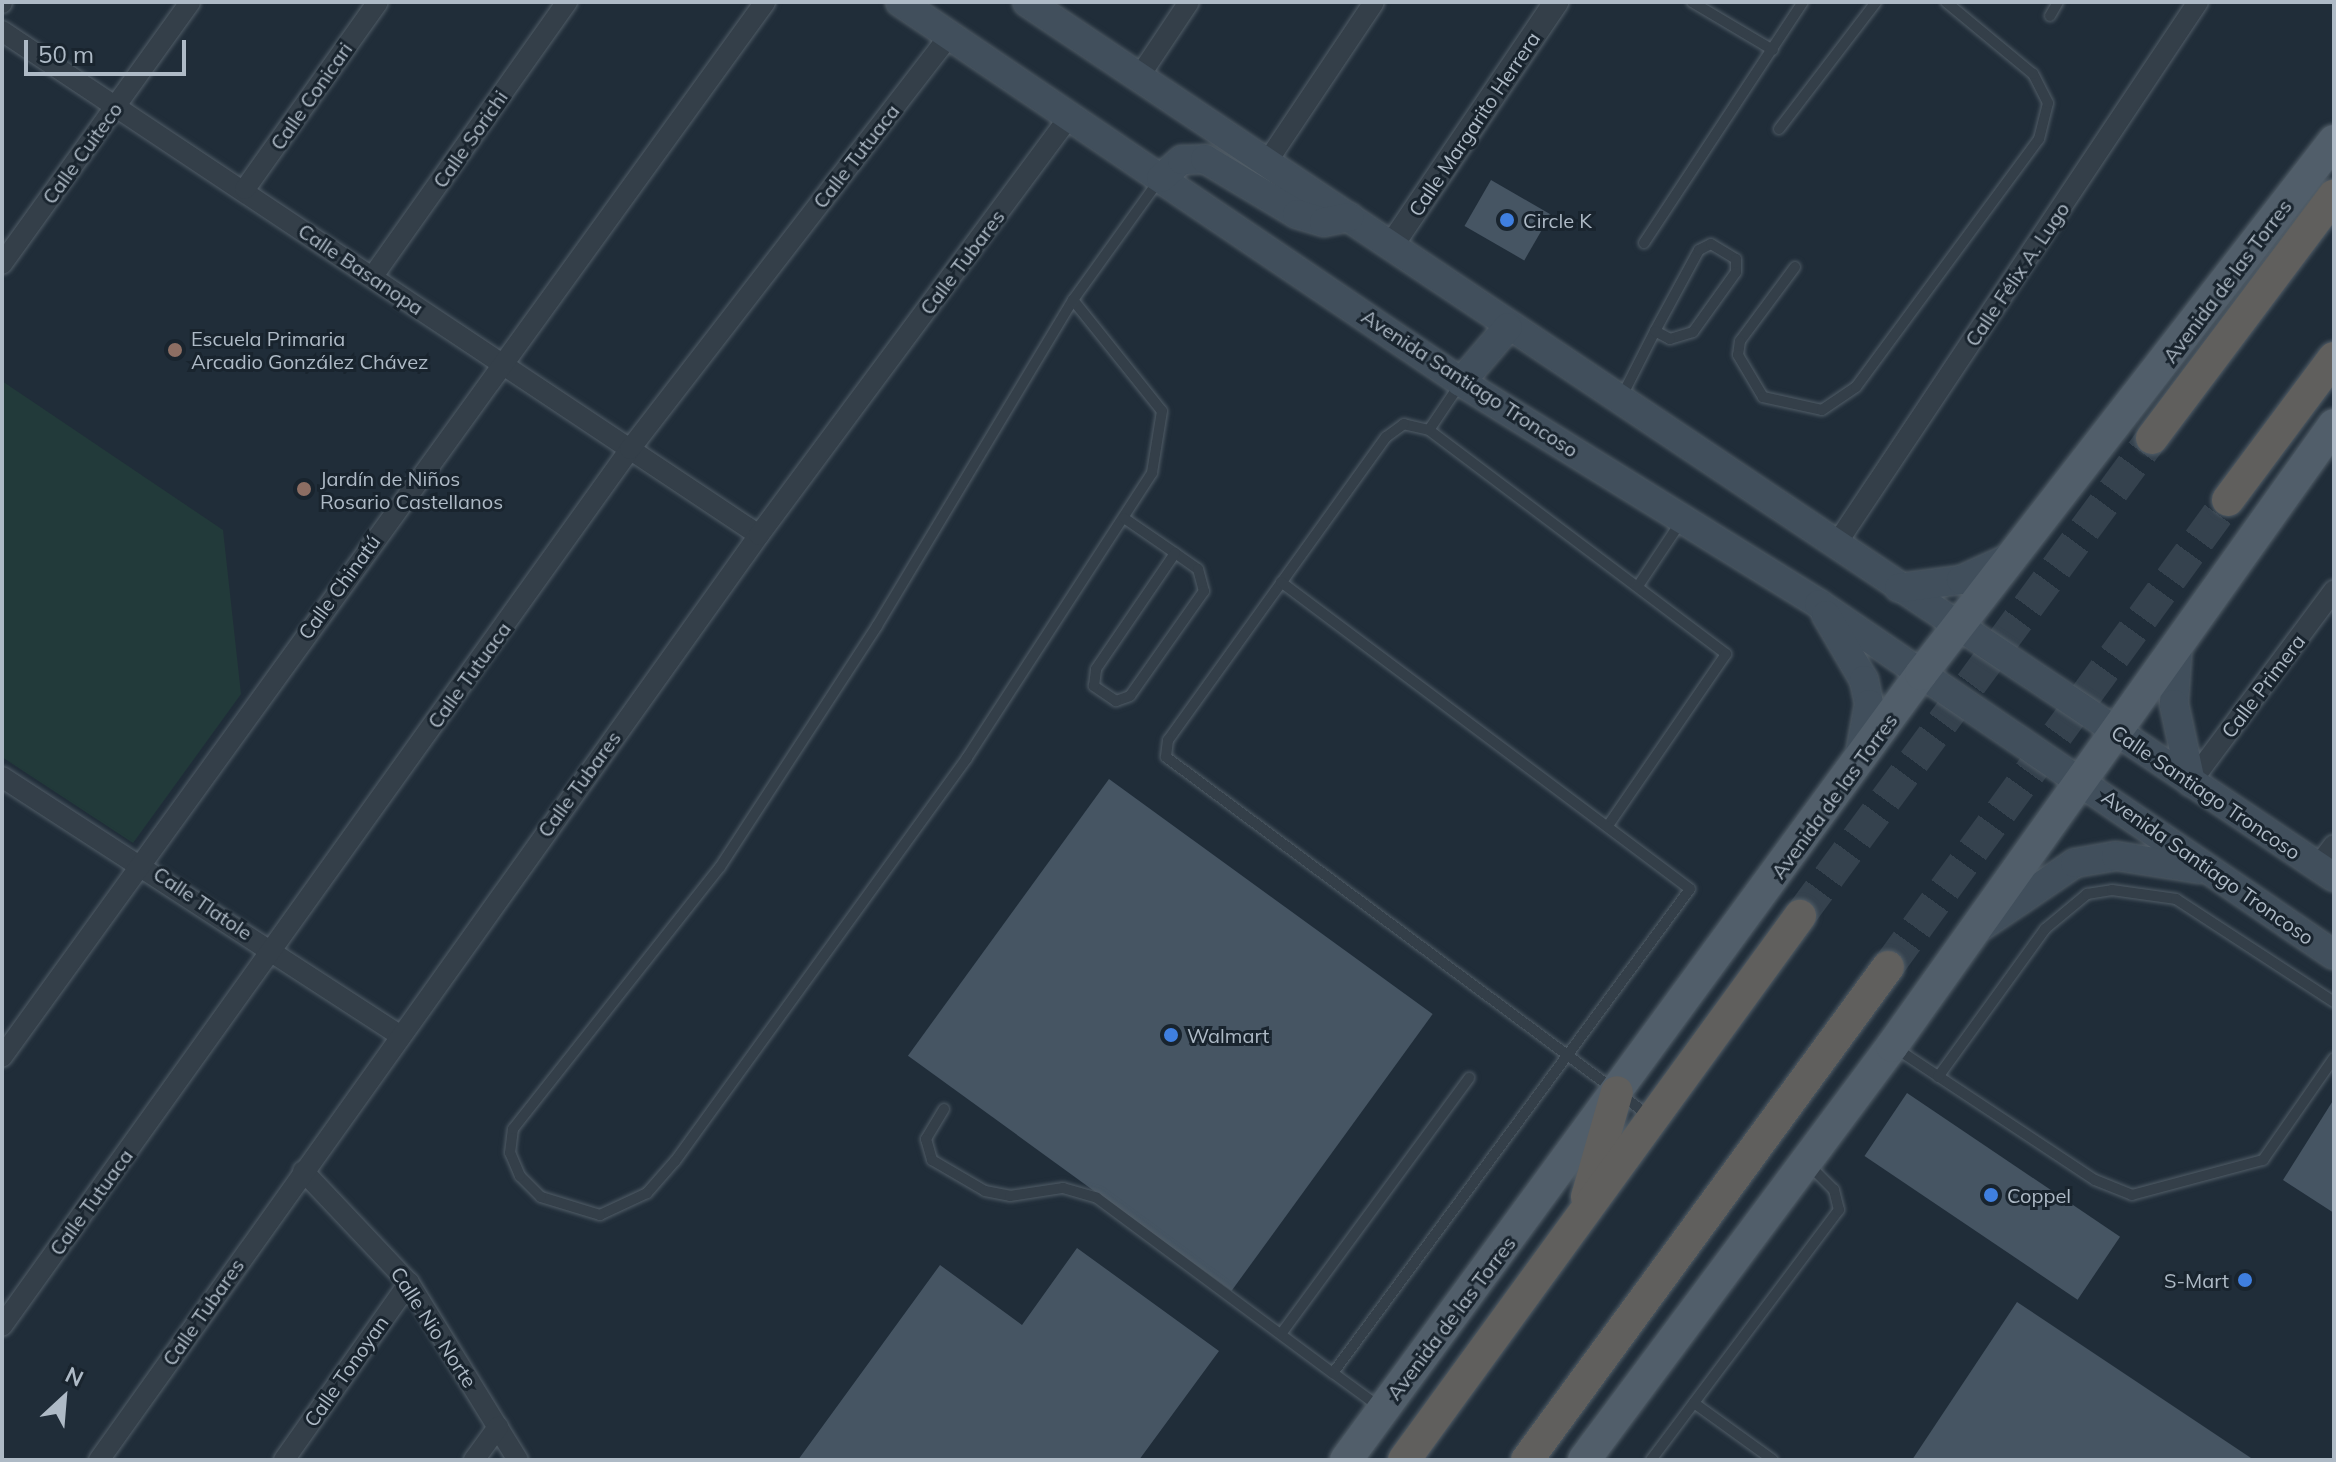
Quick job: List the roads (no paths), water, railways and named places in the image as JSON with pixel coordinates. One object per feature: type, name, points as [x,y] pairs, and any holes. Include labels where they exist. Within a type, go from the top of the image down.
[{"type":"highway","name":"Avenida de las Torres","points":[[2152,438],[2334,196]]},
{"type":"highway","points":[[2228,500],[2334,358]]},
{"type":"highway","points":[[1404,1460],[1800,916]]},
{"type":"highway","points":[[1527,1460],[1888,967]]},
{"type":"highway","points":[[1579,1221],[1617,1092]]},
{"type":"highway","points":[[1381,1460],[1447,1402]]},
{"type":"main road","name":"Avenida Santiago Troncoso","points":[[900,2],[1461,382],[1819,604],[2082,779],[2334,955]]},
{"type":"main road","points":[[1027,2],[1959,628]]},
{"type":"main road","name":"Avenida de las Torres","points":[[1346,1460],[1854,771],[1921,674],[2018,554],[2334,141]]},
{"type":"main road","points":[[1161,178],[1182,160],[1205,159],[1297,214],[1324,222],[1350,217]]},
{"type":"main road","points":[[1461,382],[1508,327]]},
{"type":"main road","points":[[1584,1460],[1892,1046],[2334,425]]},
{"type":"main road","points":[[1899,588],[1961,580],[2018,554]]},
{"type":"main road","points":[[1819,604],[1853,657],[1869,704],[1854,771]]},
{"type":"main road","name":"Calle Santiago Troncoso","points":[[1959,628],[2191,782],[2329,863]]},
{"type":"main road","points":[[2178,643],[2174,704],[2191,782]]},
{"type":"main road","points":[[1969,936],[2075,863],[2159,858],[2221,874]]},
{"type":"street","name":"Calle Cuiteco","points":[[2,264],[190,2]]},
{"type":"street","name":"Calle Conicari","points":[[245,189],[378,2]]},
{"type":"street","name":"Calle Sorichi","points":[[373,276],[567,2]]},
{"type":"street","name":"Calle Chinatú","points":[[2,1057],[139,861],[765,2]]},
{"type":"street","points":[[1139,77],[1189,2]]},
{"type":"street","points":[[1267,162],[1374,2]]},
{"type":"street","name":"Calle Margarito Herrera","points":[[1391,246],[1556,2]]},
{"type":"street","name":"Calle Félix A. Lugo","points":[[1835,546],[2198,2]]},
{"type":"street","name":"Calle Basanopa","points":[[2,31],[245,189],[759,535]]},
{"type":"street","name":"Calle Tutuaca","points":[[2,1326],[630,449],[950,35]]},
{"type":"street","name":"Calle Tubares","points":[[99,1460],[399,1035],[759,535],[1070,116]]},
{"type":"street","name":"Calle Primera","points":[[2191,782],[2334,590]]},
{"type":"street","name":"Calle Tlatole","points":[[5,787],[139,861],[399,1035]]},
{"type":"street","name":"Calle Nio Norte","points":[[303,1171],[409,1283],[518,1460]]},
{"type":"street","name":"Calle Tonoyan","points":[[284,1460],[409,1283]]},
{"type":"street","points":[[474,1460],[498,1427]]},
{"type":"lane","points":[[1692,2],[1773,50]]},
{"type":"lane","points":[[1644,243],[1803,2]]},
{"type":"lane","points":[[1779,129],[1876,2]]},
{"type":"lane","points":[[1795,267],[1740,341],[1738,355],[1763,397],[1822,410],[1856,387],[2039,139],[2048,103],[2033,74],[1946,2]]},
{"type":"lane","points":[[2050,16],[2058,2]]},
{"type":"lane","points":[[1073,300],[1162,411],[1152,473],[967,758],[675,1161],[647,1193],[600,1215],[541,1197],[520,1176],[510,1153],[513,1129],[720,867],[877,626],[1073,300],[1161,178]]},
{"type":"lane","points":[[1619,401],[1655,331],[1699,250],[1711,244],[1736,259],[1736,272],[1693,332],[1670,339],[1655,331]]},
{"type":"lane","points":[[1429,430],[1461,382]]},
{"type":"lane","points":[[1609,824],[1726,658],[1638,586],[1429,430],[1404,424],[1386,437],[1168,740],[1166,757],[1653,1119]]},
{"type":"lane","points":[[1124,518],[1175,553],[1198,569],[1204,591],[1130,696],[1116,701],[1094,686],[1096,669],[1175,553]]},
{"type":"lane","points":[[1638,586],[1683,518]]},
{"type":"lane","points":[[1281,582],[1609,824],[1690,889],[1333,1373]]},
{"type":"lane","points":[[1938,1077],[2045,929],[2087,894],[2112,890],[2176,899],[2334,1002]]},
{"type":"lane","points":[[1892,1046],[2095,1180],[2143,1195],[2263,1160],[2334,1058]]},
{"type":"lane","points":[[1281,1334],[1469,1078]]},
{"type":"lane","points":[[944,1109],[926,1139],[932,1160],[985,1191],[1010,1196],[1063,1188],[1097,1198],[1382,1409]]},
{"type":"lane","points":[[1651,1460],[1839,1210],[1834,1190],[1806,1162]]},
{"type":"lane","points":[[1694,1403],[1773,1460]]},
{"type":"tunnel","points":[[1800,916],[2152,438]]},
{"type":"tunnel","points":[[1888,967],[2228,500]]},
{"type":"place","name":"Circle K","points":[[1507,220]]},
{"type":"place","name":"Escuela Primaria Arcadio González Chávez","points":[[175,350]]},
{"type":"place","name":"Jardín de Niños Rosario Castellanos","points":[[304,489]]},
{"type":"place","name":"Walmart","points":[[1171,1035]]},
{"type":"place","name":"Coppel","points":[[1991,1195]]},
{"type":"place","name":"S-Mart","points":[[2245,1280]]}]
